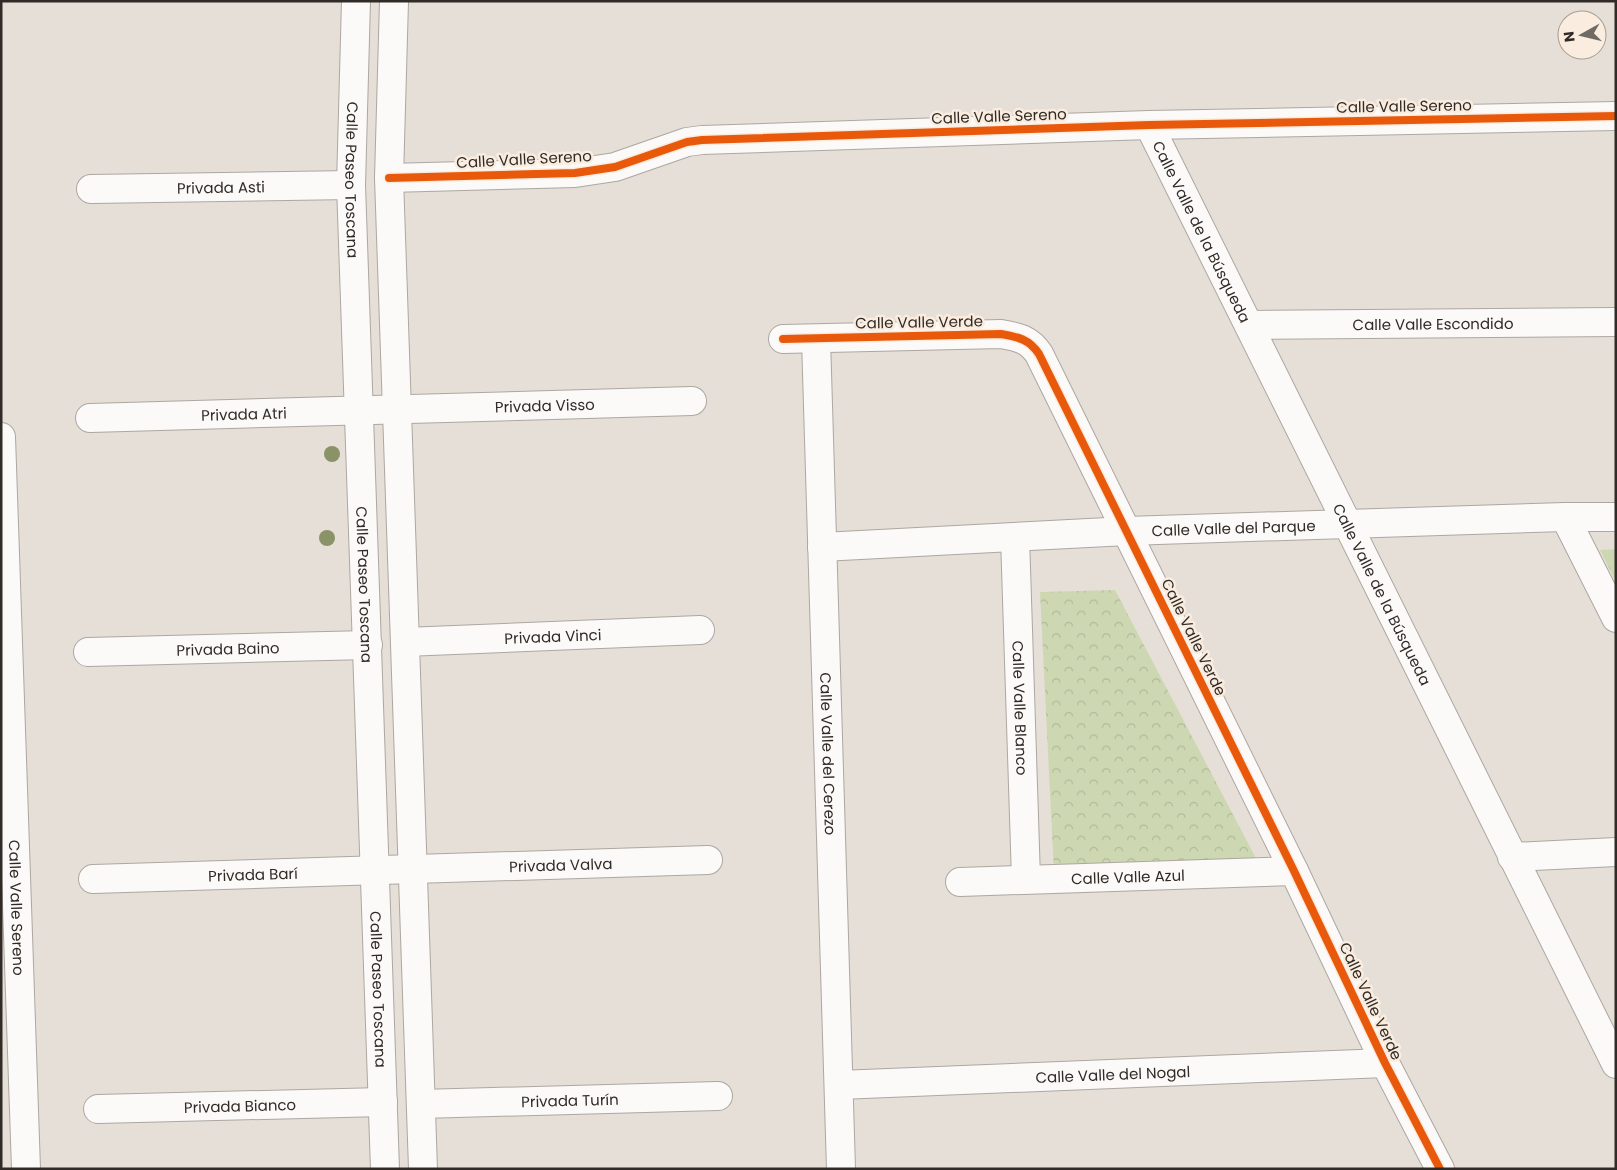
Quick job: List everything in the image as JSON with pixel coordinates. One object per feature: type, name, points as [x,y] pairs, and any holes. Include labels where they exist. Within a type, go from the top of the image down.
[{"type":"street","name":"Calle Paseo Toscana","points":[[356,1],[351,185],[385,1169]]},
{"type":"street","points":[[394,1],[389,178],[423,1169]]},
{"type":"street","name":"Calle Valle Sereno","points":[[389,178],[575,173],[614,167],[687,142],[702,140],[1149,125],[1616,116]]},
{"type":"street","name":"Calle Valle de la Búsqueda","points":[[1149,125],[1512,857],[1615,1060]]},
{"type":"street","name":"Privada Asti","points":[[91,189],[351,185]]},
{"type":"street","name":"Calle Valle Escondido","points":[[1249,326],[1616,322]]},
{"type":"street","name":"Calle Valle Verde","points":[[783,340],[1000,334],[1021,337],[1032,343],[1127,531],[1294,871],[1385,1063],[1440,1169]]},
{"type":"street","name":"Calle Valle del Cerezo","points":[[816,338],[842,1169]]},
{"type":"street","name":"Privada Visso","points":[[397,409],[692,401]]},
{"type":"street","name":"Privada Atri","points":[[90,418],[397,409]]},
{"type":"street","name":"Calle Valle Sereno","points":[[1,437],[26,1169]]},
{"type":"street","points":[[1565,517],[1616,618]]},
{"type":"street","name":"Calle Valle del Parque","points":[[822,547],[1127,531],[1616,517]]},
{"type":"street","name":"Calle Valle Blanco","points":[[1015,537],[1026,879]]},
{"type":"street","name":"Privada Vinci","points":[[405,642],[700,630]]},
{"type":"street","name":"Privada Baino","points":[[88,652],[368,645]]},
{"type":"street","points":[[1512,857],[1616,852]]},
{"type":"street","name":"Privada Valva","points":[[412,869],[708,860]]},
{"type":"street","name":"Privada Barí","points":[[93,879],[412,869]]},
{"type":"street","name":"Calle Valle Azul","points":[[960,882],[1294,871]]},
{"type":"street","name":"Calle Valle del Nogal","points":[[839,1085],[1385,1063]]},
{"type":"street","name":"Privada Turín","points":[[420,1104],[718,1096]]},
{"type":"street","name":"Privada Bianco","points":[[98,1110],[383,1102]]},
{"type":"green space","points":[[1616,549],[1616,582],[1600,550]]},
{"type":"green space","points":[[1115,590],[1260,866],[1054,873],[1040,592]]},
{"type":"cycle path","points":[[389,178],[575,173],[615,167],[687,142],[702,140],[1149,125],[1616,116]]},
{"type":"cycle path","points":[[783,339],[1001,334],[1023,339],[1039,354],[1294,871],[1385,1063],[1440,1169]]}]
